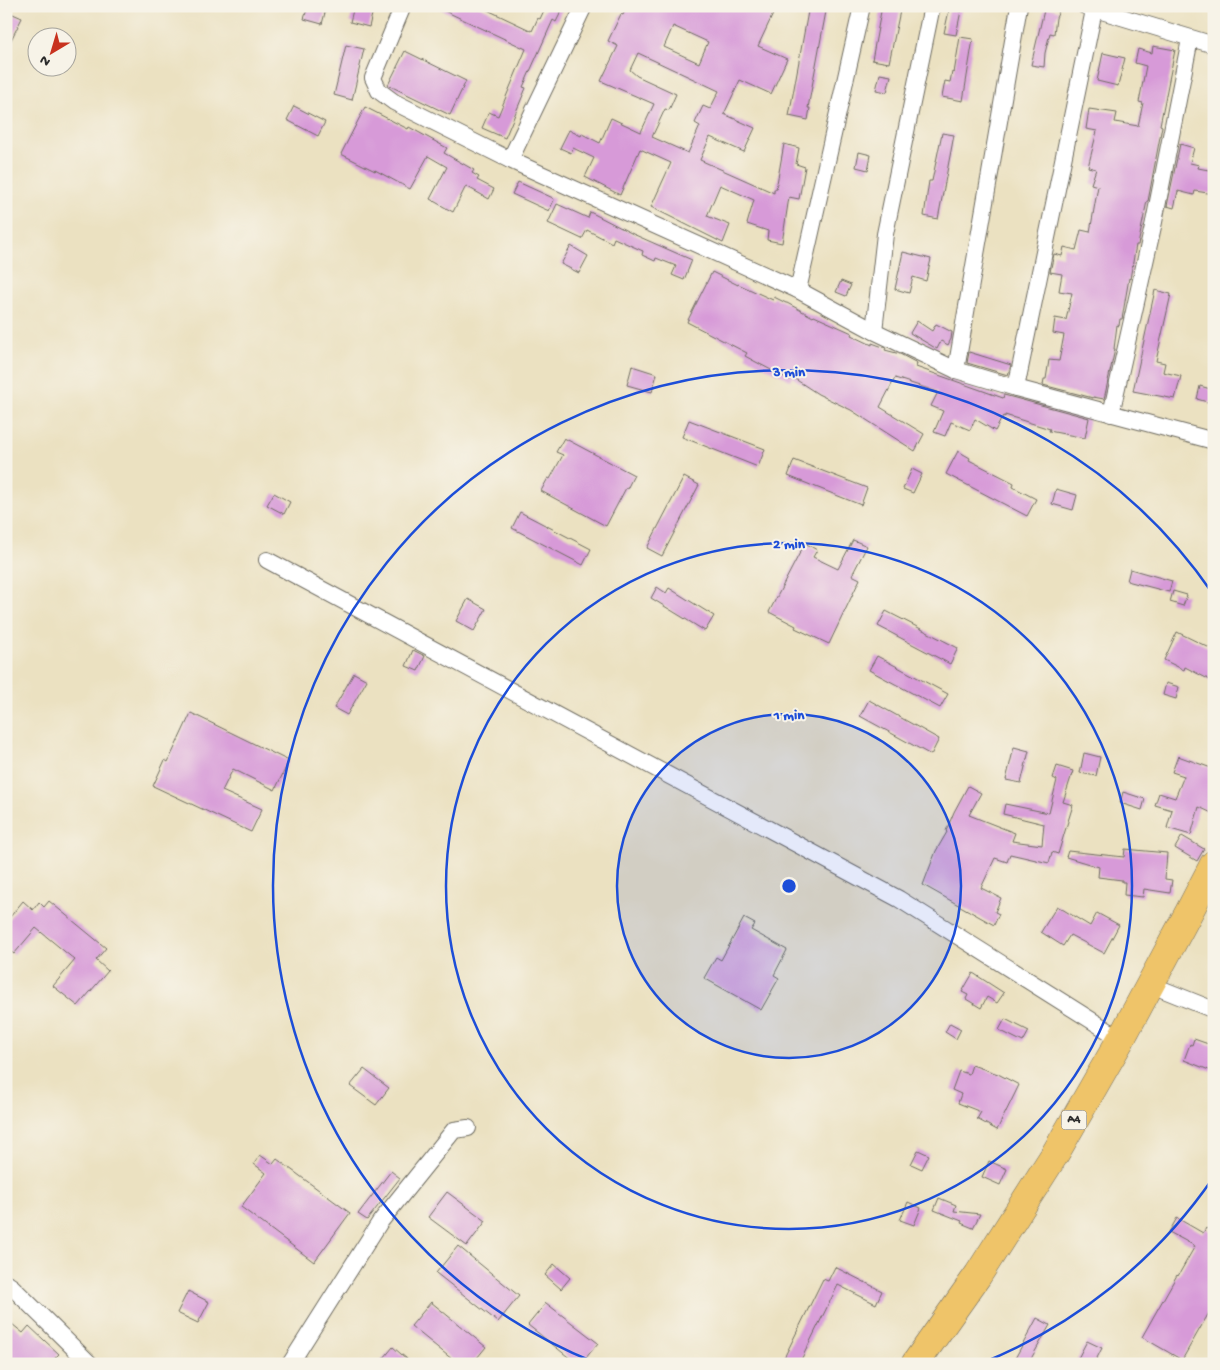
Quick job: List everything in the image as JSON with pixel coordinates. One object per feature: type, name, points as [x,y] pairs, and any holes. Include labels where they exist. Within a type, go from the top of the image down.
[{"type":"highway","name":"A4","points":[[915,1364],[978,1274],[1054,1154],[1121,1039],[1214,864]]},
{"type":"street","points":[[403,6],[373,78],[380,92],[394,102],[510,160],[798,290],[874,331],[956,370],[1214,441]]},
{"type":"street","points":[[510,160],[584,6]]},
{"type":"street","points":[[798,290],[862,6]]},
{"type":"street","points":[[874,331],[885,234],[932,6]]},
{"type":"street","points":[[956,370],[1018,6]]},
{"type":"street","points":[[1016,388],[1089,8],[1214,45]]},
{"type":"street","points":[[1111,414],[1154,222],[1190,38]]},
{"type":"street","points":[[267,560],[899,899],[1121,1039]]},
{"type":"street","points":[[1149,984],[1214,1010]]},
{"type":"street","points":[[290,1364],[380,1222],[454,1130],[468,1128]]},
{"type":"street","points":[[6,1283],[90,1364]]},
{"type":"building","points":[[308,6],[326,9],[322,24],[304,19]]},
{"type":"building","points":[[354,6],[374,6],[369,27],[350,22]]},
{"type":"building","points":[[434,6],[479,6],[532,31],[546,6],[564,6],[556,22],[553,20],[523,87],[526,88],[505,138],[482,128],[489,112],[498,116],[526,49]]},
{"type":"building","points":[[627,6],[647,6],[658,11],[660,6],[761,6],[774,12],[758,46],[787,59],[771,94],[740,80],[724,114],[755,128],[744,152],[710,137],[700,160],[774,193],[784,144],[799,148],[796,164],[805,167],[799,199],[789,197],[782,243],[767,240],[768,231],[747,224],[754,200],[720,185],[707,216],[730,225],[723,243],[651,207],[671,163],[640,149],[620,195],[585,177],[594,158],[573,148],[571,153],[560,148],[569,130],[600,143],[611,118],[641,132],[654,104],[601,81],[618,46],[608,41],[621,14],[623,15]],"holes":[[[673,26],[708,42],[699,63],[664,47]],[[638,53],[719,91],[710,109],[703,106],[695,123],[700,126],[688,153],[652,137],[665,109],[669,110],[676,94],[637,76],[630,70]]]},
{"type":"building","points":[[809,6],[827,6],[808,108],[810,108],[808,120],[789,116]]},
{"type":"building","points":[[882,6],[901,6],[889,63],[872,60]]},
{"type":"building","points":[[950,6],[962,6],[956,35],[944,33]]},
{"type":"building","points":[[1045,6],[1059,11],[1054,34],[1050,33],[1044,67],[1031,65]]},
{"type":"building","points":[[6,11],[22,18],[6,50]]},
{"type":"building","points":[[960,37],[973,39],[963,101],[942,97],[945,81],[950,82],[952,72],[954,73]]},
{"type":"building","points":[[346,45],[364,49],[352,100],[334,95]]},
{"type":"building","points":[[1153,46],[1175,50],[1160,125],[1162,126],[1148,201],[1138,245],[1136,245],[1122,319],[1120,319],[1119,326],[1117,325],[1115,349],[1104,399],[1093,398],[1043,385],[1044,379],[1046,379],[1049,360],[1059,361],[1064,335],[1053,333],[1055,318],[1066,320],[1072,293],[1059,291],[1062,274],[1050,272],[1054,254],[1062,256],[1064,247],[1076,250],[1081,230],[1090,232],[1098,186],[1091,184],[1096,169],[1088,167],[1097,131],[1086,129],[1089,109],[1117,113],[1115,122],[1138,126],[1143,103],[1139,102],[1146,66],[1135,63],[1138,49],[1152,53]]},
{"type":"building","points":[[405,51],[466,81],[450,115],[388,85]]},
{"type":"building","points":[[1103,53],[1125,58],[1118,86],[1097,81]]},
{"type":"building","points":[[880,74],[891,76],[887,92],[876,90]]},
{"type":"building","points":[[294,106],[325,122],[318,136],[287,120]]},
{"type":"building","points":[[365,107],[408,129],[409,127],[447,148],[444,153],[474,170],[472,173],[479,177],[477,180],[494,189],[489,199],[466,186],[453,212],[430,199],[447,167],[428,156],[410,189],[341,154]]},
{"type":"building","points":[[942,133],[954,135],[938,219],[924,216],[929,181],[932,181]]},
{"type":"building","points":[[1180,144],[1194,148],[1190,163],[1199,165],[1198,168],[1214,171],[1214,194],[1195,191],[1194,195],[1178,191],[1174,208],[1167,206]]},
{"type":"building","points":[[859,152],[871,155],[868,170],[856,167]]},
{"type":"building","points":[[518,182],[553,198],[554,200],[549,211],[512,194]]},
{"type":"building","points":[[557,204],[588,218],[590,212],[633,234],[692,260],[684,280],[672,275],[676,266],[656,258],[655,261],[642,255],[643,251],[614,238],[612,243],[587,230],[582,239],[548,223]]},
{"type":"building","points":[[571,246],[588,256],[579,273],[561,264]]},
{"type":"building","points":[[903,252],[931,259],[926,281],[913,277],[909,293],[895,289]]},
{"type":"building","points":[[712,272],[773,300],[774,297],[813,317],[852,333],[851,335],[872,345],[872,343],[886,348],[885,350],[900,354],[917,363],[916,367],[1003,398],[1004,395],[1089,418],[1085,438],[1049,431],[1050,429],[1005,415],[995,431],[975,419],[970,430],[951,422],[945,436],[934,432],[943,411],[931,406],[938,392],[895,378],[880,407],[924,434],[915,451],[851,410],[818,394],[792,377],[790,380],[756,362],[745,356],[747,353],[687,322]]},
{"type":"building","points":[[841,281],[851,285],[846,296],[836,292]]},
{"type":"building","points":[[1155,290],[1171,294],[1156,361],[1165,363],[1163,372],[1181,376],[1175,399],[1133,391]]},
{"type":"building","points":[[917,321],[932,331],[936,324],[952,332],[948,345],[941,341],[937,349],[910,333]]},
{"type":"building","points":[[969,352],[1011,365],[1008,375],[967,363]]},
{"type":"building","points":[[632,366],[657,374],[652,392],[627,385]]},
{"type":"building","points":[[1200,386],[1214,390],[1214,404],[1197,399]]},
{"type":"building","points":[[689,420],[765,449],[758,467],[682,437]]},
{"type":"building","points":[[564,438],[634,475],[606,526],[541,491],[563,455],[556,452]]},
{"type":"building","points":[[958,451],[970,458],[969,460],[1014,483],[1013,487],[1036,499],[1027,516],[946,474]]},
{"type":"building","points":[[794,460],[867,488],[861,505],[788,476]]},
{"type":"building","points":[[912,469],[922,474],[913,493],[903,489]]},
{"type":"building","points":[[684,477],[699,485],[662,556],[647,548]]},
{"type":"building","points":[[1056,489],[1077,495],[1073,510],[1052,504]]},
{"type":"building","points":[[274,493],[290,502],[284,514],[267,505]]},
{"type":"building","points":[[520,512],[591,549],[583,565],[512,528]]},
{"type":"building","points":[[853,540],[867,546],[852,575],[860,579],[829,644],[795,628],[796,626],[769,612],[805,543],[817,550],[813,557],[838,569]]},
{"type":"building","points":[[1130,569],[1172,581],[1169,592],[1127,581]]},
{"type":"building","points":[[657,587],[666,593],[669,588],[714,616],[705,631],[651,598]]},
{"type":"building","points":[[1173,591],[1187,595],[1183,606],[1170,602]]},
{"type":"building","points":[[468,599],[486,609],[474,631],[456,621]]},
{"type":"building","points":[[886,611],[958,648],[950,664],[878,626]]},
{"type":"building","points":[[1177,632],[1214,650],[1214,682],[1185,667],[1184,670],[1164,660]]},
{"type":"building","points":[[413,650],[425,656],[418,671],[406,666]]},
{"type":"building","points":[[877,656],[948,694],[940,708],[869,670]]},
{"type":"building","points":[[354,673],[367,680],[347,715],[334,708]]},
{"type":"building","points":[[1166,683],[1179,687],[1176,699],[1163,695]]},
{"type":"building","points":[[869,700],[939,739],[931,755],[860,716]]},
{"type":"building","points":[[191,713],[289,761],[275,790],[233,769],[222,791],[262,809],[251,832],[153,786],[165,760],[168,762]]},
{"type":"building","points":[[1014,747],[1029,751],[1021,783],[1006,780]]},
{"type":"building","points":[[1084,753],[1100,757],[1096,776],[1080,773]]},
{"type":"building","points":[[1178,756],[1214,769],[1214,814],[1199,807],[1191,835],[1167,828],[1172,810],[1155,805],[1159,793],[1175,798],[1184,776],[1172,772]]},
{"type":"building","points":[[1057,766],[1073,771],[1063,802],[1073,805],[1058,854],[1052,852],[1049,863],[1010,854],[1007,862],[995,858],[981,888],[1001,898],[995,912],[999,914],[994,925],[923,885],[936,851],[968,786],[981,793],[969,815],[1015,833],[1012,841],[1042,845],[1044,824],[1003,814],[1005,804],[1049,813],[1057,780],[1053,778]]},
{"type":"building","points":[[1123,792],[1145,799],[1142,810],[1120,803]]},
{"type":"building","points":[[1182,836],[1204,849],[1197,861],[1175,848]]},
{"type":"building","points":[[1125,849],[1167,853],[1165,879],[1172,880],[1170,893],[1144,889],[1143,897],[1124,895],[1125,882],[1122,882],[1122,880],[1098,877],[1099,867],[1066,857],[1068,851],[1124,857]]},
{"type":"building","points":[[23,901],[33,910],[39,902],[44,907],[49,901],[106,948],[96,960],[108,971],[78,1006],[53,986],[75,960],[36,928],[14,954],[6,948],[6,922]]},
{"type":"building","points":[[1057,906],[1090,926],[1097,913],[1119,925],[1104,953],[1070,935],[1063,946],[1041,932]]},
{"type":"building","points":[[744,918],[755,924],[751,930],[787,950],[774,975],[779,978],[761,1010],[704,978],[716,957],[721,960]]},
{"type":"building","points":[[973,973],[1004,993],[997,1003],[987,997],[981,1008],[966,999],[968,995],[962,992]]},
{"type":"building","points":[[1005,1019],[1029,1031],[1023,1042],[999,1030]]},
{"type":"building","points":[[950,1023],[961,1029],[956,1039],[945,1032]]},
{"type":"building","points":[[1194,1039],[1214,1046],[1214,1072],[1184,1060]]},
{"type":"building","points":[[972,1065],[998,1074],[1019,1085],[997,1130],[977,1119],[981,1112],[958,1103],[961,1094],[952,1090],[959,1071],[969,1074]]},
{"type":"building","points":[[364,1069],[389,1088],[376,1105],[350,1086]]},
{"type":"building","points":[[918,1150],[929,1155],[922,1169],[911,1164]]},
{"type":"building","points":[[260,1155],[273,1164],[277,1159],[350,1213],[314,1262],[241,1207],[266,1173],[254,1164]]},
{"type":"building","points":[[989,1161],[1007,1169],[1000,1185],[982,1177]]},
{"type":"building","points":[[391,1171],[400,1178],[367,1220],[358,1214]]},
{"type":"building","points":[[447,1192],[486,1221],[467,1246],[428,1217]]},
{"type":"building","points":[[939,1198],[956,1205],[954,1211],[980,1214],[973,1228],[961,1223],[962,1221],[934,1210]]},
{"type":"building","points":[[908,1202],[921,1208],[914,1225],[900,1220]]},
{"type":"building","points":[[1177,1218],[1203,1233],[1206,1228],[1214,1233],[1214,1304],[1182,1360],[1142,1337],[1195,1246],[1169,1232]]},
{"type":"building","points":[[458,1246],[519,1296],[498,1322],[436,1273]]},
{"type":"building","points":[[554,1264],[570,1278],[561,1289],[545,1275]]},
{"type":"building","points":[[835,1267],[882,1291],[876,1304],[838,1285],[799,1364],[781,1364],[823,1279],[828,1281]]},
{"type":"building","points":[[188,1291],[209,1302],[198,1323],[177,1313]]},
{"type":"building","points":[[431,1302],[486,1347],[472,1364],[458,1364],[411,1326]]},
{"type":"building","points":[[546,1303],[598,1343],[581,1364],[577,1364],[528,1325]]},
{"type":"building","points":[[1037,1318],[1050,1325],[1028,1364],[1012,1364]]},
{"type":"building","points":[[12,1324],[23,1333],[29,1326],[59,1354],[49,1364],[6,1364],[6,1331]]},
{"type":"building","points":[[1087,1341],[1102,1348],[1094,1364],[1075,1364]]},
{"type":"building","points":[[393,1347],[401,1354],[413,1364],[379,1364]]}]
